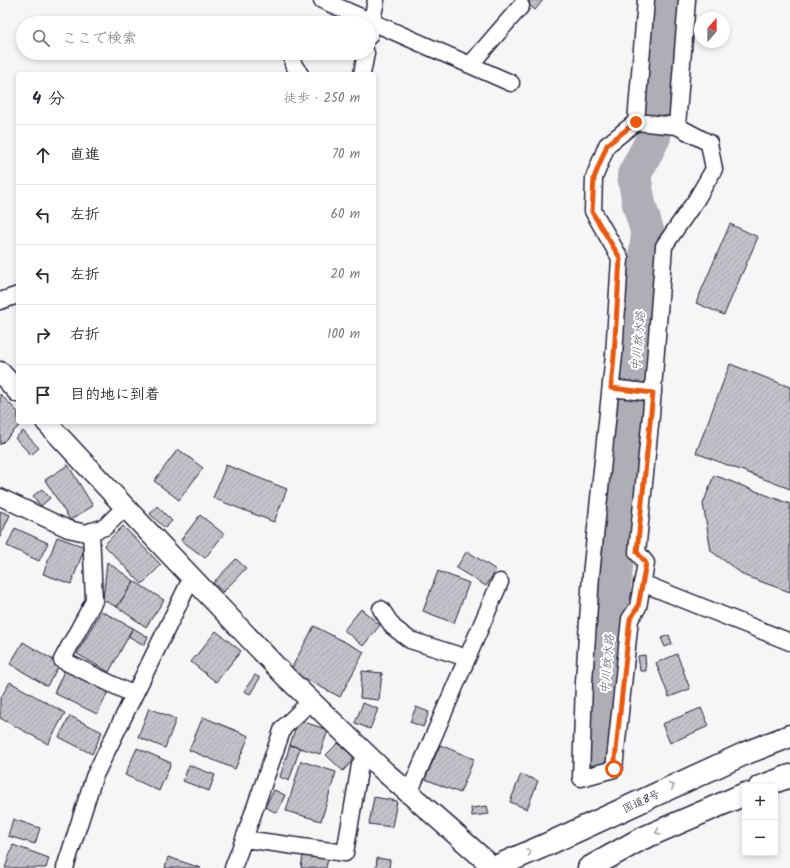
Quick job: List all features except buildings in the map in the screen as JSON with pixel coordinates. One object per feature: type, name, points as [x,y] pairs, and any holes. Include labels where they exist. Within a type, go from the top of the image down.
[{"type":"highway","name":"国道8号","points":[[494,868],[746,752],[790,736]]},
{"type":"highway","points":[[768,784],[790,776]]},
{"type":"highway","points":[[589,868],[641,839],[742,795]]},
{"type":"street","points":[[322,0],[348,16]]},
{"type":"street","points":[[373,16],[376,0]]},
{"type":"street","points":[[636,122],[646,0]]},
{"type":"street","points":[[677,126],[687,0]]},
{"type":"street","points":[[470,65],[521,6]]},
{"type":"street","points":[[376,31],[470,65],[511,83]]},
{"type":"street","points":[[292,60],[292,64],[298,72]]},
{"type":"street","points":[[362,72],[365,60]]},
{"type":"street","points":[[636,122],[677,126],[709,142],[714,169],[696,200],[664,246],[637,552],[646,563],[638,607],[630,619],[614,769],[581,778],[584,682],[591,575],[612,388],[620,258],[592,212],[594,178],[607,145],[636,122]]},
{"type":"street","points":[[0,301],[16,296]]},
{"type":"street","points":[[0,372],[16,390]]},
{"type":"street","points":[[612,388],[652,392]]},
{"type":"street","points":[[48,424],[286,677],[366,755],[494,868]]},
{"type":"street","points":[[0,497],[68,529],[86,533],[105,527],[125,507]]},
{"type":"street","points":[[91,531],[94,601],[62,660],[134,695]]},
{"type":"street","points":[[65,868],[94,777],[192,577]]},
{"type":"street","points":[[408,793],[500,582]]},
{"type":"street","points":[[642,583],[790,642]]},
{"type":"street","points":[[381,609],[393,627],[410,640],[467,658]]},
{"type":"street","points":[[233,868],[283,728],[311,701]]},
{"type":"street","points":[[244,839],[344,853],[360,765],[366,755]]},
{"type":"waterway","name":"中川放水路","points":[[598,760],[648,234],[639,204],[634,175],[654,137],[667,0]]},
{"type":"route","points":[[614,769],[630,619],[638,607],[646,563],[637,552],[653,393],[611,388],[620,258],[592,212],[594,178],[607,145],[636,122]]}]
